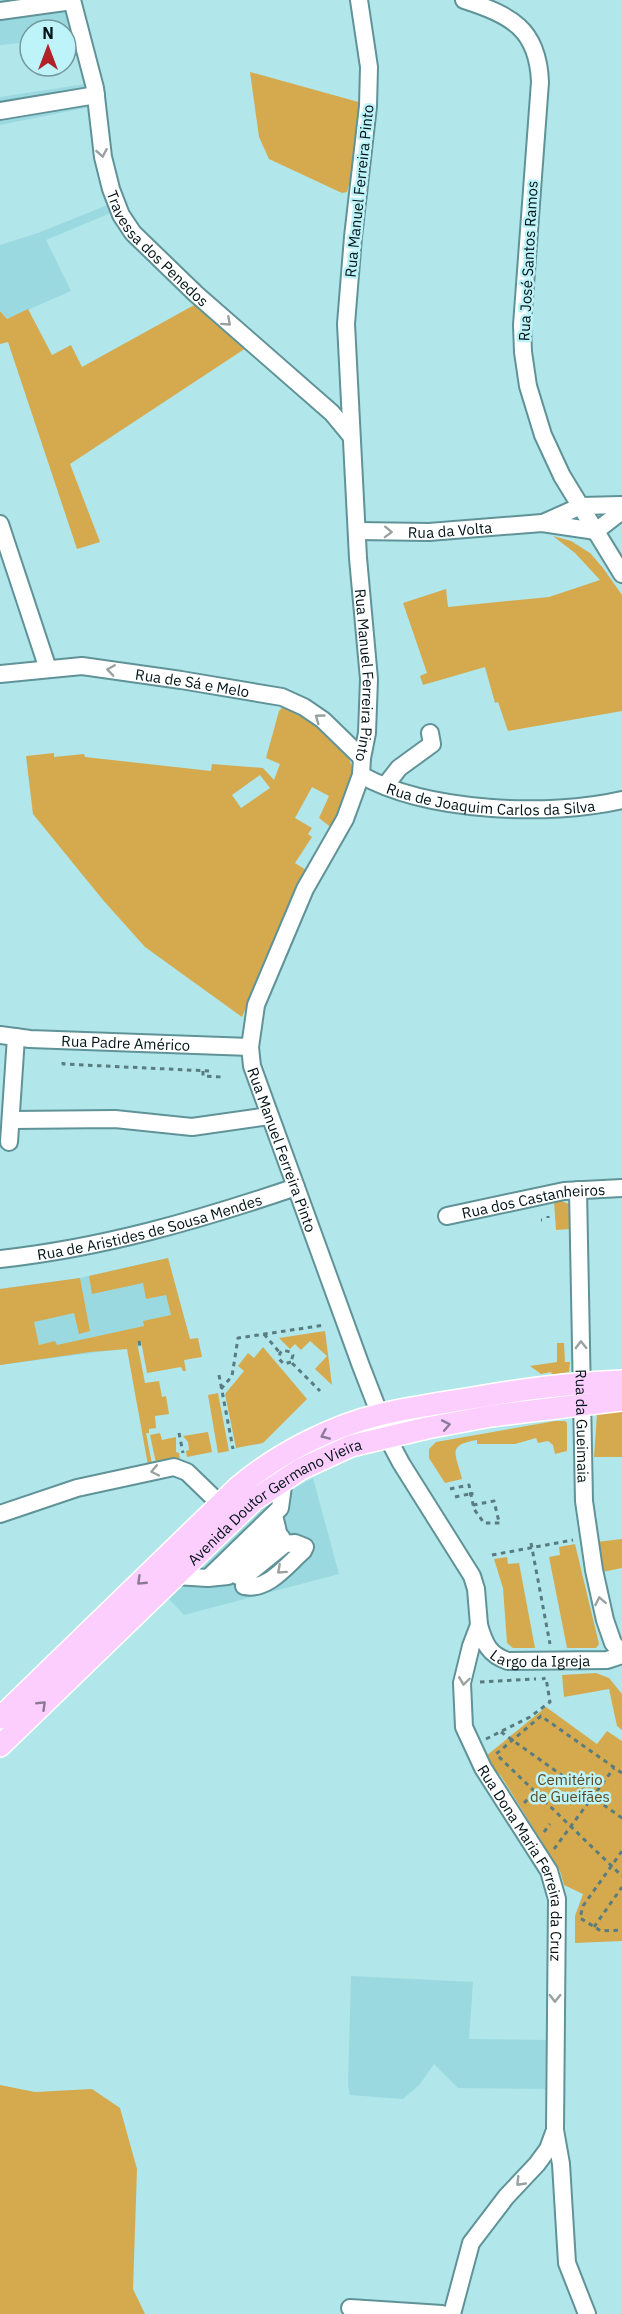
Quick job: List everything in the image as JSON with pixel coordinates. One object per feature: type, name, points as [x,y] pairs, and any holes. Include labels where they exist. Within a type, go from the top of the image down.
[{"type":"main road","name":"Avenida Doutor Germano Vieira","points":[[227,1511],[254,1500],[284,1479],[351,1446],[491,1416],[582,1394],[622,1381]]},
{"type":"main road","name":"Avenida Doutor Germano Vieira","points":[[0,1746],[168,1569],[227,1511],[250,1478],[288,1454],[340,1428],[380,1414],[492,1394],[582,1394],[622,1400]]},
{"type":"main road","name":"Avenida Doutor Germano Vieira","points":[[0,1718],[168,1569]]},
{"type":"street","name":"Rua José Santos Ramos","points":[[464,0],[497,11],[518,25],[527,36],[538,59],[540,82],[523,292],[523,352],[528,386],[553,461],[622,574]]},
{"type":"street","points":[[0,10],[72,1]]},
{"type":"street","name":"Travessa dos Penedos","points":[[72,1],[96,95],[100,140],[106,172],[121,215],[133,233],[206,304],[332,413],[351,436]]},
{"type":"street","name":"Rua Manuel Ferreira Pinto","points":[[360,1],[369,67],[368,106],[346,324],[358,558],[369,679],[367,733],[361,775],[345,819],[304,889],[256,1005],[250,1047],[252,1066],[269,1116],[380,1414]]},
{"type":"street","points":[[0,111],[96,95]]},
{"type":"street","points":[[581,506],[622,505]]},
{"type":"street","name":"Rua da Volta","points":[[542,523],[581,506]]},
{"type":"street","points":[[596,531],[622,511]]},
{"type":"street","name":"Rua da Volta","points":[[357,531],[419,532],[542,523],[596,531]]},
{"type":"street","points":[[0,524],[48,669]]},
{"type":"street","name":"Rua de Sá e Melo","points":[[0,674],[69,666],[97,668],[282,697],[304,707],[323,720],[362,758]]},
{"type":"street","points":[[385,786],[399,768],[432,744],[430,733]]},
{"type":"street","name":"Rua de Joaquim Carlos da Silva","points":[[361,775],[385,786],[428,799],[494,807],[582,808],[622,800]]},
{"type":"street","points":[[8,1036],[12,1120],[9,1142]]},
{"type":"street","name":"Rua Padre Américo","points":[[8,1036],[72,1041],[250,1047]]},
{"type":"street","points":[[12,1120],[115,1119],[192,1127],[269,1116]]},
{"type":"street","name":"Rua de Aristides de Sousa Mendes","points":[[0,1259],[53,1252],[135,1236],[296,1187]]},
{"type":"street","name":"Rua dos Castanheiros","points":[[447,1216],[524,1198],[578,1190],[622,1188]]},
{"type":"street","name":"Rua da Gueimaia","points":[[578,1190],[583,1484],[590,1543],[604,1620],[613,1643],[622,1655]]},
{"type":"street","name":"Rua Dona Maria Ferreira da Cruz","points":[[380,1414],[401,1463],[472,1576],[478,1598],[480,1625],[471,1646],[462,1683],[464,1727],[483,1768],[549,1871],[557,1899],[555,2130],[548,2149],[537,2164],[506,2197],[471,2243],[452,2314]]},
{"type":"street","points":[[0,1514],[77,1488],[174,1467],[187,1472],[227,1511]]},
{"type":"street","points":[[208,1578],[280,1508],[284,1479]]},
{"type":"street","points":[[274,1515],[282,1538]]},
{"type":"street","points":[[168,1569],[208,1578],[247,1575],[282,1538]]},
{"type":"street","points":[[228,1576],[282,1538]]},
{"type":"street","name":"Largo da Igreja","points":[[480,1625],[487,1648],[499,1658],[508,1661],[607,1660],[622,1655]]},
{"type":"street","points":[[555,2130],[561,2164],[567,2263],[587,2314]]},
{"type":"street","points":[[350,2308],[442,2314]]},
{"type":"path","points":[[63,1062],[63,1064],[164,1067],[209,1071]]},
{"type":"path","points":[[203,1070],[203,1076],[223,1077]]},
{"type":"path","points":[[221,1389],[232,1376],[238,1338],[325,1325]]},
{"type":"path","points":[[264,1335],[280,1353]]},
{"type":"path","points":[[139,1341],[140,1348]]},
{"type":"path","points":[[280,1353],[283,1350],[290,1352],[291,1362]]},
{"type":"path","points":[[280,1353],[281,1362],[284,1364],[291,1362]]},
{"type":"path","points":[[291,1362],[320,1391]]},
{"type":"path","points":[[219,1375],[232,1449]]},
{"type":"path","points":[[180,1433],[184,1458]]},
{"type":"path","points":[[450,1489],[469,1485],[473,1505],[484,1522],[499,1522],[495,1501],[473,1505]]},
{"type":"path","points":[[455,1497],[477,1492]]},
{"type":"path","points":[[492,1555],[531,1545],[574,1540]]},
{"type":"path","points":[[531,1545],[551,1648]]},
{"type":"path","points":[[491,1672],[492,1682]]},
{"type":"path","points":[[474,1685],[546,1678],[550,1702]]},
{"type":"path","points":[[481,1733],[482,1741],[530,1717],[550,1702],[556,1702]]},
{"type":"path","points":[[622,1773],[541,1716],[496,1754],[622,1876]]},
{"type":"path","points":[[501,1732],[622,1818]]},
{"type":"path","points":[[550,1854],[614,1768]]},
{"type":"path","points":[[541,1835],[550,1824]]},
{"type":"path","points":[[622,1851],[580,1913],[580,1918],[601,1931],[622,1930]]},
{"type":"path","points":[[594,1927],[622,1887]]},
{"type":"shaded area","points":[[0,0],[71,0],[76,18],[18,18],[18,43],[0,45]]},
{"type":"shaded area","points":[[92,83],[95,106],[0,125],[0,97]]},
{"type":"shaded area","points":[[115,202],[118,210],[46,240],[71,291],[7,319],[0,311],[0,245],[38,233]]},
{"type":"shaded area","points":[[168,1258],[190,1340],[0,1365],[0,1289],[80,1278]]},
{"type":"shaded area","points":[[313,1478],[339,1574],[184,1615],[169,1599],[269,1503],[290,1495],[295,1488]]},
{"type":"shaded area","points":[[351,1976],[473,1982],[469,2039],[546,2040],[545,2089],[458,2088],[434,2064],[420,2084],[403,2099],[350,2095],[348,2085]]},
{"type":"green space","points":[[250,72],[362,103],[356,157],[347,192],[342,193],[269,159],[259,137]]},
{"type":"green space","points":[[196,304],[246,348],[70,464],[100,542],[77,549],[8,342],[0,344],[0,311],[7,319],[28,309],[52,355],[71,345],[82,367]]},
{"type":"green space","points":[[553,536],[571,541],[590,553],[622,595],[622,711],[508,731],[498,702],[495,703],[485,667],[423,685],[420,676],[427,673],[403,603],[446,589],[448,607],[549,597],[600,580],[575,553]]},
{"type":"green space","points":[[283,707],[328,734],[346,754],[351,765],[352,776],[333,829],[319,818],[329,796],[312,787],[295,818],[312,828],[308,834],[312,837],[295,863],[306,870],[242,1017],[145,947],[103,900],[33,814],[26,756],[54,753],[54,757],[84,754],[85,757],[211,771],[212,764],[263,768],[274,780],[280,764],[266,758],[279,711]],"holes":[[[260,775],[270,788],[241,808],[232,795]]]},
{"type":"green space","points":[[559,1200],[569,1204],[571,1229],[556,1230],[554,1202]]},
{"type":"green space","points":[[168,1258],[190,1339],[198,1338],[202,1357],[184,1360],[186,1371],[183,1371],[181,1367],[147,1373],[141,1341],[137,1342],[145,1383],[159,1381],[162,1397],[166,1396],[169,1414],[155,1416],[156,1428],[149,1429],[149,1433],[146,1433],[152,1464],[148,1465],[127,1349],[0,1365],[0,1289],[80,1278],[90,1331],[79,1334],[74,1313],[34,1322],[39,1345],[55,1341],[57,1345],[144,1326],[143,1321],[171,1315],[166,1295],[146,1299],[143,1283],[92,1294],[89,1276]]},
{"type":"green space","points":[[325,1331],[332,1385],[315,1369],[327,1356],[310,1341],[301,1350],[295,1344],[290,1349],[279,1338]]},
{"type":"green space","points":[[557,1343],[564,1343],[565,1362],[570,1362],[569,1372],[541,1374],[530,1366],[557,1362]]},
{"type":"green space","points":[[263,1347],[307,1399],[263,1443],[236,1448],[225,1394],[244,1371],[238,1366],[248,1353],[254,1358]]},
{"type":"green space","points":[[218,1393],[229,1451],[218,1453],[208,1395]]},
{"type":"green space","points":[[622,1411],[622,1457],[594,1457],[597,1414]]},
{"type":"green space","points":[[555,1421],[567,1423],[567,1451],[555,1454],[553,1445],[548,1441],[538,1443],[536,1438],[515,1444],[477,1444],[477,1440],[467,1442],[457,1448],[456,1452],[462,1479],[445,1483],[429,1458],[429,1449],[436,1442]]},
{"type":"green space","points":[[208,1432],[212,1452],[187,1457],[188,1442],[183,1436]]},
{"type":"green space","points":[[160,1433],[162,1440],[176,1437],[176,1452],[179,1453],[180,1458],[156,1463],[150,1435]]},
{"type":"green space","points":[[622,1539],[622,1568],[602,1572],[597,1542]]},
{"type":"green space","points":[[575,1544],[599,1644],[596,1648],[567,1648],[549,1557],[560,1555],[559,1547]]},
{"type":"green space","points":[[507,1557],[508,1564],[519,1563],[535,1648],[513,1648],[507,1643],[503,1588],[494,1559]]},
{"type":"green space","points":[[596,1673],[609,1678],[622,1694],[622,1730],[617,1726],[609,1689],[564,1697],[562,1675]]},
{"type":"green space","name":"Cemitério de Gueifães","points":[[546,1707],[597,1744],[607,1731],[622,1741],[622,1941],[575,1943],[575,1916],[583,1894],[564,1885],[560,1871],[486,1756]]},
{"type":"green space","points":[[0,2085],[35,2092],[92,2089],[120,2108],[137,2169],[133,2289],[145,2314],[0,2314]]}]
